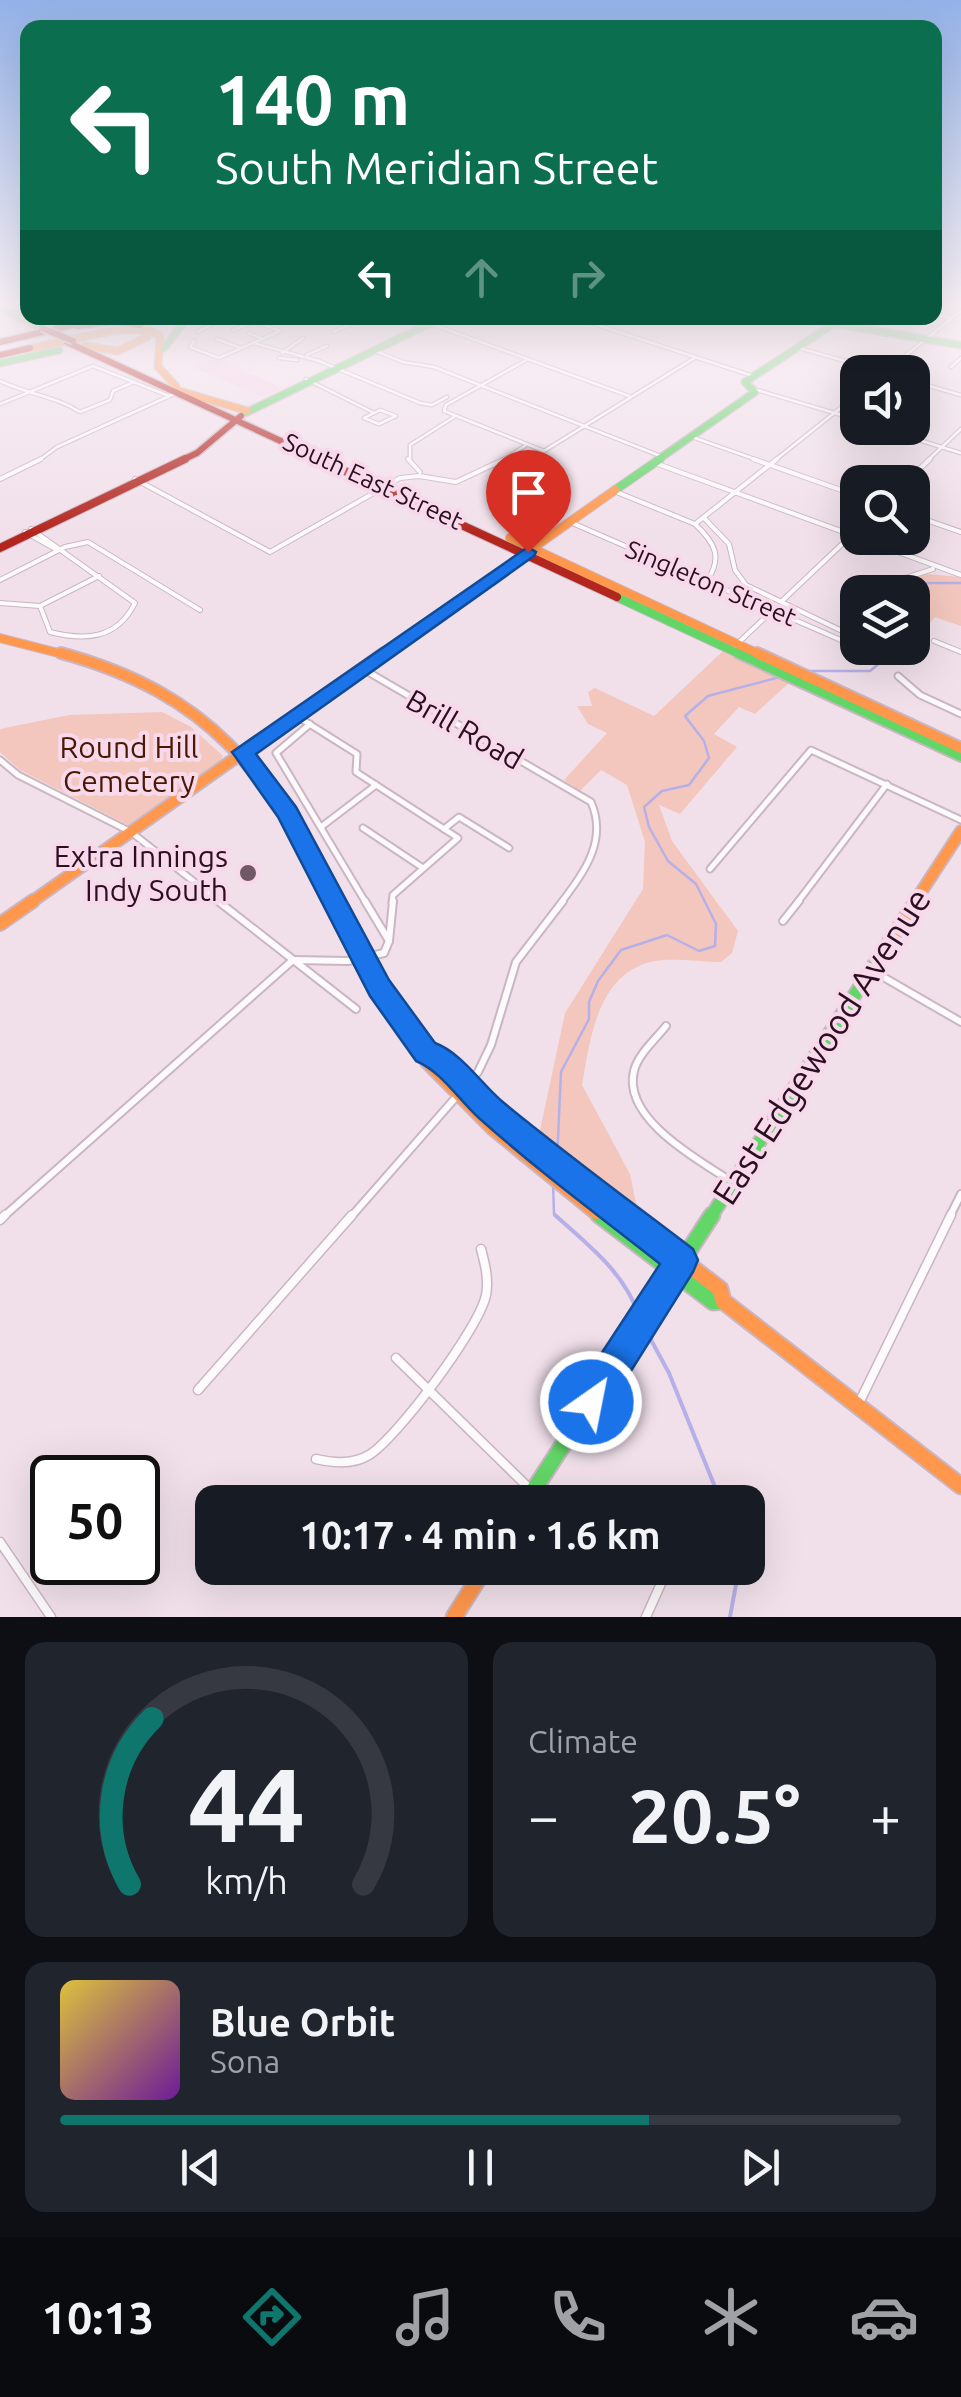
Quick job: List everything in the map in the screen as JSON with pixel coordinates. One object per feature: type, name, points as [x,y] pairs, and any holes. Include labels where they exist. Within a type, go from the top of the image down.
[{"type":"main road","name":"South East Street","points":[[157,382],[180,392]]},
{"type":"main road","name":"South East Street","points":[[159,382],[291,438],[387,485]]},
{"type":"main road","points":[[171,382],[180,392],[192,388],[236,407],[239,428],[277,438]]},
{"type":"main road","points":[[0,546],[195,450],[238,417],[305,382]]},
{"type":"main road","points":[[0,924],[757,390],[745,382]]},
{"type":"main road","name":"South East Street","points":[[238,417],[961,748]]},
{"type":"main road","points":[[264,432],[291,438]]},
{"type":"main road","points":[[0,638],[96,664],[138,680],[193,710],[243,752],[288,813],[379,988],[426,1052],[427,1062],[720,1290],[724,1301],[961,1486]]},
{"type":"main road","name":"South East Street","points":[[809,680],[961,756]]},
{"type":"main road","name":"East Edgewood Avenue","points":[[538,1485],[961,832]]},
{"type":"main road","points":[[462,1091],[534,1163],[713,1302],[724,1301]]},
{"type":"main road","points":[[454,1617],[474,1585]]},
{"type":"street","points":[[3,382],[25,393],[62,400],[80,412],[110,400],[113,392],[133,382]]},
{"type":"street","points":[[0,404],[52,382]]},
{"type":"street","points":[[142,382],[180,392]]},
{"type":"street","points":[[311,382],[374,413],[382,410],[396,416],[378,424],[364,418],[374,413]]},
{"type":"street","points":[[372,382],[420,403],[432,405],[446,397]]},
{"type":"street","points":[[475,382],[585,426],[734,493],[840,533]]},
{"type":"street","points":[[486,382],[444,408],[454,416],[544,451],[655,382]]},
{"type":"street","points":[[592,382],[632,397]]},
{"type":"street","points":[[0,388],[8,385]]},
{"type":"street","points":[[930,386],[961,395]]},
{"type":"street","points":[[757,390],[840,415]]},
{"type":"street","points":[[0,479],[37,462],[57,447],[180,392]]},
{"type":"street","points":[[696,524],[840,408]]},
{"type":"street","points":[[454,416],[410,445],[408,458],[420,472],[443,481],[456,481],[482,472],[524,446]]},
{"type":"street","points":[[924,465],[961,429]]},
{"type":"street","points":[[692,436],[840,489]]},
{"type":"street","points":[[930,444],[961,454]]},
{"type":"street","points":[[138,480],[270,552],[387,485],[420,472]]},
{"type":"street","points":[[614,491],[696,524],[712,540],[720,556],[707,581]]},
{"type":"street","points":[[704,518],[729,544],[741,580],[840,630]]},
{"type":"street","points":[[930,521],[961,532]]},
{"type":"street","name":"Singleton Street","points":[[570,522],[840,640]]},
{"type":"street","points":[[30,532],[135,602],[124,625],[107,634],[72,638],[50,632],[46,611],[40,606]]},
{"type":"street","points":[[0,580],[60,550],[79,543],[95,544],[114,560],[144,573],[165,591],[194,603],[200,610]]},
{"type":"street","points":[[736,646],[840,545]]},
{"type":"street","points":[[899,555],[961,575]]},
{"type":"street","points":[[914,575],[934,568]]},
{"type":"street","points":[[0,603],[40,606],[100,576]]},
{"type":"street","points":[[934,641],[961,652]]},
{"type":"street","name":"Brill Road","points":[[362,669],[568,788],[591,802],[597,812],[591,861],[519,957],[492,1045],[462,1091]]},
{"type":"street","points":[[898,676],[898,680],[920,695],[961,714]]},
{"type":"street","points":[[0,1220],[293,960],[364,959],[381,955],[389,941],[393,895],[458,838],[356,772],[357,754],[296,715]]},
{"type":"street","points":[[310,724],[276,753],[389,941]]},
{"type":"street","points":[[710,869],[811,750],[961,820]]},
{"type":"street","points":[[0,760],[21,776],[131,832],[356,1010]]},
{"type":"street","points":[[783,921],[887,784]]},
{"type":"street","points":[[321,827],[376,785]]},
{"type":"street","points":[[444,829],[459,817],[509,848]]},
{"type":"street","points":[[363,828],[424,868]]},
{"type":"street","points":[[870,970],[961,1022]]},
{"type":"street","points":[[666,1026],[636,1066],[632,1085],[636,1102],[650,1122],[732,1182]]},
{"type":"street","points":[[198,1390],[462,1091]]},
{"type":"street","points":[[858,1406],[961,1194]]},
{"type":"street","points":[[316,1459],[342,1463],[369,1455],[385,1441],[482,1310],[488,1282],[481,1249]]},
{"type":"street","points":[[396,1358],[519,1485]]},
{"type":"street","points":[[0,1542],[51,1617]]},
{"type":"street","points":[[646,1617],[660,1585]]},
{"type":"shaded area","points":[[229,382],[270,382],[283,388],[262,397]]},
{"type":"green space","points":[[927,574],[961,577],[961,626],[935,617],[930,623],[930,575],[924,575]]},
{"type":"green space","points":[[724,650],[789,683],[755,714],[739,707],[714,734],[737,747],[680,814],[659,805],[672,841],[738,931],[732,953],[721,962],[650,962],[632,969],[618,981],[599,1012],[582,1085],[630,1174],[637,1208],[539,1135],[565,1013],[643,889],[645,842],[627,785],[601,770],[580,791],[564,780],[607,733],[588,724],[577,706],[592,706],[588,692],[595,688],[654,716]]},
{"type":"green space","name":"Round Hill Cemetery","points":[[162,712],[191,727],[223,756],[218,764],[128,825],[20,770],[0,752],[0,729],[69,715]]},
{"type":"waterway","points":[[930,583],[961,583]]},
{"type":"waterway","points":[[806,671],[870,671],[877,665]]},
{"type":"waterway","points":[[557,1160],[561,1072],[589,1019],[589,1002],[598,981],[621,950],[667,935],[699,951],[715,946],[716,924],[696,884],[668,861],[649,827],[644,807],[662,791],[689,785],[709,758],[704,741],[685,716],[708,696],[784,676]]},
{"type":"waterway","points":[[553,1183],[555,1215]]},
{"type":"waterway","points":[[555,1215],[614,1272],[639,1315]]},
{"type":"waterway","points":[[555,1215],[558,1218]]},
{"type":"waterway","points":[[644,1327],[669,1373],[714,1485]]},
{"type":"waterway","points":[[730,1617],[736,1585]]},
{"type":"traffic: fast","points":[[245,413],[308,382]]},
{"type":"traffic: fast","points":[[615,490],[755,392],[745,382]]},
{"type":"traffic: fast","points":[[617,597],[961,756]]},
{"type":"traffic: fast","points":[[537,1485],[889,942]]},
{"type":"traffic: fast","points":[[596,1213],[713,1302],[723,1301]]},
{"type":"traffic: slow","points":[[173,382],[176,386]]},
{"type":"traffic: slow","points":[[179,391],[248,411]]},
{"type":"traffic: slow","points":[[0,924],[615,490]]},
{"type":"traffic: slow","points":[[510,538],[961,748]]},
{"type":"traffic: slow","points":[[0,638],[85,660],[147,683],[202,718],[232,746],[259,777],[305,846],[427,1062],[492,1128],[596,1213]]},
{"type":"traffic: slow","points":[[889,942],[961,831]]},
{"type":"traffic: slow","points":[[426,1052],[437,1056],[537,1150],[720,1289],[723,1301],[961,1486]]},
{"type":"traffic: slow","points":[[454,1617],[474,1585]]},
{"type":"traffic: jam","points":[[154,382],[617,597]]},
{"type":"traffic: jam","points":[[0,548],[197,453],[241,416]]},
{"type":"place","name":"Extra Innings Indy South","points":[[248,873]]},
{"type":"route","points":[[528,552],[243,752],[288,813],[379,988],[426,1052],[436,1056],[536,1148],[682,1260],[591,1402]]}]
